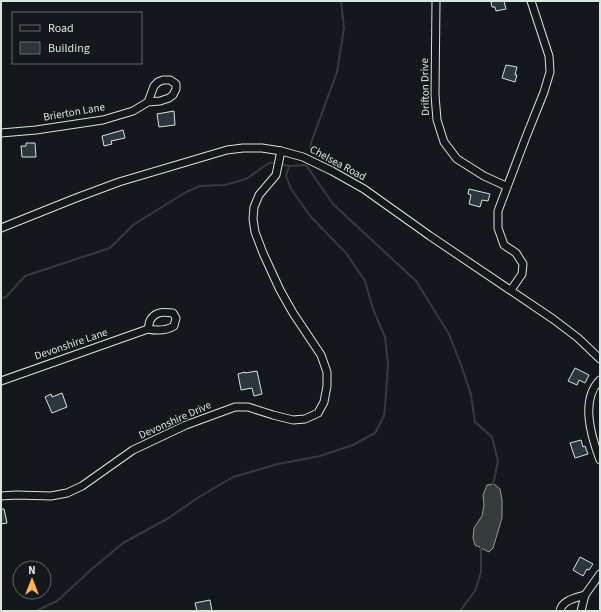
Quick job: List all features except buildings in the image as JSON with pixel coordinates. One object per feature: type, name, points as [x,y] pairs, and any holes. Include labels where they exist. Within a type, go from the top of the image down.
[{"type":"street","name":"Drifton Drive","points":[[436,1],[435,95],[437,120],[444,142],[457,159],[484,176],[506,186]]},
{"type":"street","points":[[511,290],[522,274],[523,264],[516,253],[504,244],[498,228],[498,211],[506,186],[544,92],[550,72],[549,56],[532,1]]},
{"type":"street","name":"Brierton Lane","points":[[1,133],[36,130],[103,120],[133,111],[148,102]]},
{"type":"street","name":"Chelsea Road","points":[[1,228],[119,182],[215,154],[243,148],[262,148],[281,151],[303,156],[364,189],[578,338],[600,359]]},
{"type":"street","name":"Devonshire Drive","points":[[1,496],[51,496],[68,493],[82,486],[134,450],[186,425],[235,407],[248,407],[293,420],[305,419],[318,413],[324,402],[327,386],[327,372],[321,355],[293,313],[280,290],[263,253],[252,219],[254,207],[259,195],[276,175],[281,151]]},
{"type":"street","name":"Devonshire Lane","points":[[1,381],[148,329]]},
{"type":"street","points":[[600,380],[596,384],[591,398],[588,415],[592,436],[600,460]]},
{"type":"street","points":[[581,611],[586,595],[600,574]]},
{"type":"street","points":[[560,611],[561,607],[566,602],[586,595]]},
{"type":"shaded area","points":[[494,484],[500,489],[502,500],[502,518],[493,548],[489,552],[475,545],[473,538],[474,528],[482,516],[484,505],[483,495],[487,485]]},
{"type":"waterway","points":[[310,149],[337,72],[344,28],[341,1]]},
{"type":"waterway","points":[[1,299],[6,297],[25,276],[110,248],[133,225],[186,192],[200,186],[225,185],[246,179],[269,163],[273,163]]},
{"type":"waterway","points":[[283,165],[289,166]]},
{"type":"waterway","points":[[36,611],[57,601],[123,543],[167,519],[199,497],[233,477],[278,464],[320,456],[353,445],[375,433],[384,416],[388,364],[385,337],[373,309],[365,281],[346,253],[311,217],[291,189],[286,176],[289,166],[306,165],[333,204],[416,281],[449,334],[471,395],[475,422],[492,437],[498,461],[493,485]]},
{"type":"waterway","points":[[460,611],[475,591],[481,572],[481,544]]}]
